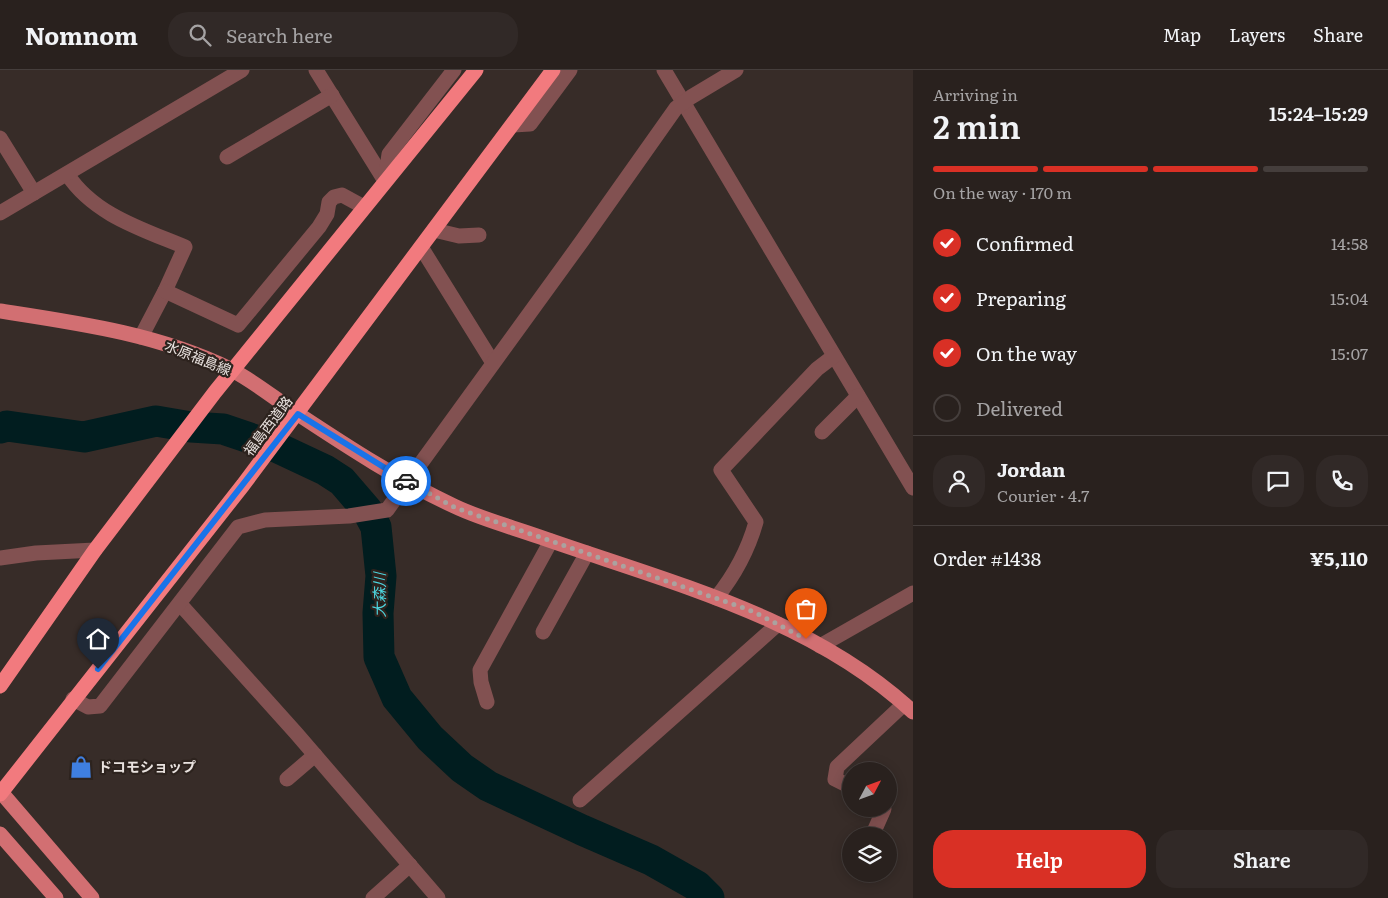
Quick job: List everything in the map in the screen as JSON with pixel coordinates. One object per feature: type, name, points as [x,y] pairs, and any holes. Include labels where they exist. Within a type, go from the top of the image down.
[{"type":"highway","points":[[0,686],[95,550],[214,392],[476,70]]},
{"type":"highway","name":"福島西道路","points":[[1,792],[243,486],[553,70]]},
{"type":"main road","name":"水原福島線","points":[[0,311],[141,337],[176,348],[232,371],[407,482],[456,508],[754,612],[820,646],[862,671],[909,708]]},
{"type":"main road","points":[[1,792],[92,898]]},
{"type":"main road","points":[[0,834],[56,898]]},
{"type":"street","points":[[0,213],[242,70]]},
{"type":"street","points":[[316,70],[385,181]]},
{"type":"street","points":[[385,181],[389,154],[454,70]]},
{"type":"street","points":[[513,125],[530,124],[570,70]]},
{"type":"street","points":[[664,70],[913,488]]},
{"type":"street","points":[[73,699],[88,706],[100,706],[238,527],[265,520],[349,516],[387,510],[676,108],[736,70]]},
{"type":"street","points":[[227,157],[332,95]]},
{"type":"street","points":[[0,138],[34,193]]},
{"type":"street","points":[[67,174],[77,189],[102,209],[125,222],[185,247],[141,337]]},
{"type":"street","points":[[165,291],[238,325],[319,227],[327,214],[329,202],[334,197],[342,195],[364,207]]},
{"type":"street","points":[[434,230],[459,236],[479,235]]},
{"type":"street","points":[[420,247],[493,363]]},
{"type":"street","points":[[716,598],[730,581],[752,536],[756,522],[721,470],[817,370],[834,356]]},
{"type":"street","points":[[822,432],[858,396]]},
{"type":"street","points":[[487,702],[481,682],[480,670],[551,541]]},
{"type":"street","points":[[0,558],[36,553],[95,550]]},
{"type":"street","points":[[543,632],[587,553]]},
{"type":"street","points":[[820,646],[913,593]]},
{"type":"street","points":[[180,604],[315,755],[438,898]]},
{"type":"street","points":[[580,800],[778,624]]},
{"type":"street","points":[[843,762],[909,708]]},
{"type":"street","points":[[287,779],[315,755]]},
{"type":"street","points":[[842,763],[837,767],[835,779],[842,782]]},
{"type":"street","points":[[373,898],[410,864]]},
{"type":"waterway","name":"大森川","points":[[0,428],[7,426],[84,437],[156,421],[191,427],[223,429],[276,447],[325,470],[342,481],[367,510],[376,527],[381,576],[378,613],[379,657],[397,698],[430,738],[462,768],[488,786],[651,860],[697,886],[709,898]]},
{"type":"way so far","points":[[406,481],[456,508],[674,582],[741,607],[806,639]]},
{"type":"place","name":"ドコモショップ","points":[[81,767]]},
{"type":"route","points":[[98,669],[298,414],[406,481]]}]
